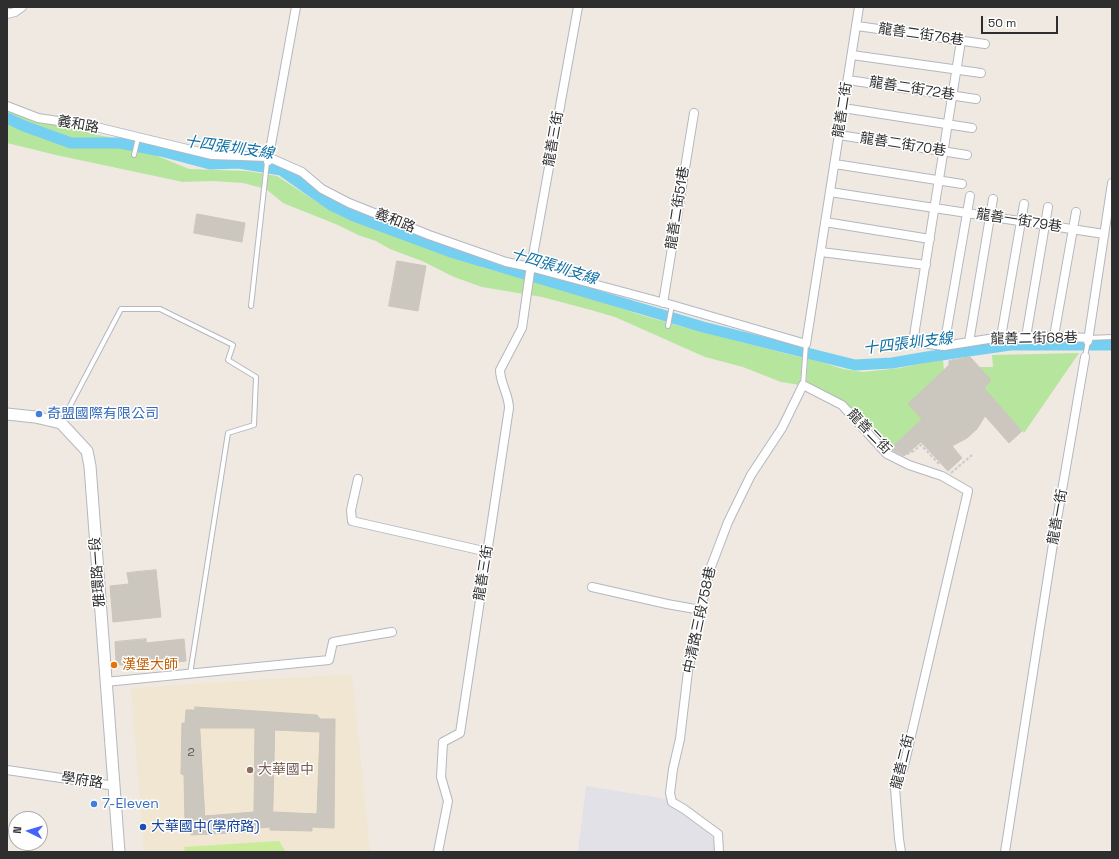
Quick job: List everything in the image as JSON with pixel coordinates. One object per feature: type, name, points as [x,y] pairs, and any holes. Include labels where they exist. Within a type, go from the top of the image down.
[{"type":"street","points":[[7,14],[15,12],[22,7]]},
{"type":"street","points":[[268,160],[296,7]]},
{"type":"street","name":"龍善三街","points":[[438,852],[448,802],[441,777],[443,742],[460,733],[509,408],[509,401],[500,376],[500,370],[522,328],[526,290],[578,7]]},
{"type":"street","name":"龍善二街","points":[[806,344],[860,7]]},
{"type":"street","name":"龍善二街76巷","points":[[857,26],[985,44]]},
{"type":"street","name":"龍善二街68巷","points":[[961,41],[914,342],[944,346],[1001,337],[1054,336],[1088,340]]},
{"type":"street","name":"龍善二街76巷","points":[[852,55],[980,73]]},
{"type":"street","name":"龍善二街72巷","points":[[848,80],[976,99]]},
{"type":"street","name":"義和路","points":[[7,106],[38,118],[92,126],[212,155],[268,160],[302,172],[322,189],[349,203],[450,242],[530,269]]},
{"type":"street","name":"龍善二街72巷","points":[[843,108],[972,128]]},
{"type":"street","name":"龍善二街51巷","points":[[663,303],[694,113]]},
{"type":"street","name":"龍善二街70巷","points":[[839,135],[967,155]]},
{"type":"street","points":[[834,164],[962,184]]},
{"type":"street","name":"龍善一街","points":[[1088,340],[1112,183]]},
{"type":"street","points":[[830,192],[935,208]]},
{"type":"street","points":[[944,346],[970,196]]},
{"type":"street","points":[[969,342],[993,199]]},
{"type":"street","points":[[1001,337],[1024,204]]},
{"type":"street","name":"龍善一街79巷","points":[[935,208],[1104,234]]},
{"type":"street","points":[[1026,337],[1048,208]]},
{"type":"street","points":[[1054,336],[1076,212]]},
{"type":"street","points":[[825,222],[930,239]]},
{"type":"street","points":[[821,252],[926,265]]},
{"type":"street","points":[[530,269],[672,305],[806,344]]},
{"type":"street","name":"龍善一街","points":[[1005,852],[1055,531],[1085,357]]},
{"type":"street","name":"龍善二街","points":[[803,385],[842,405],[887,454],[909,465],[942,476],[968,492],[904,766],[895,788],[901,852]]},
{"type":"street","name":"中清路三段758巷","points":[[719,852],[718,834],[672,802],[670,793],[673,769],[680,739],[688,671],[709,572],[728,522],[751,475],[782,428],[803,385]]},
{"type":"street","points":[[7,414],[35,417],[61,423]]},
{"type":"street","name":"雅環路一段","points":[[61,423],[87,450],[90,466],[115,786]]},
{"type":"street","points":[[358,479],[351,510],[352,521],[488,552]]},
{"type":"street","points":[[592,587],[701,610]]},
{"type":"street","points":[[106,682],[330,660],[333,642],[392,632]]},
{"type":"street","name":"學府路","points":[[7,770],[115,786],[119,852]]},
{"type":"lane","points":[[134,154],[138,138]]},
{"type":"lane","points":[[251,306],[264,182],[268,160]]},
{"type":"lane","points":[[668,326],[672,305]]},
{"type":"lane","points":[[61,423],[121,309],[160,310],[233,344],[228,360],[256,377],[254,425],[228,434],[190,674]]},
{"type":"lane","points":[[1088,340],[1112,337]]},
{"type":"lane","name":"龍善一街","points":[[1085,357],[1088,340]]},
{"type":"lane","name":"龍善二街","points":[[803,385],[806,344]]},
{"type":"path","points":[[900,439],[912,452]]},
{"type":"path","points":[[906,454],[912,452],[921,445],[942,467]]},
{"type":"path","points":[[947,472],[950,473],[972,455]]},
{"type":"shaded area","name":"大華國中","points":[[352,674],[370,852],[144,852],[131,688]]},
{"type":"shaded area","points":[[586,786],[667,799],[672,806],[714,838],[715,852],[578,852]]},
{"type":"green space","points":[[7,109],[98,135],[124,140],[148,147],[148,152],[189,169],[247,171],[277,176],[322,205],[341,215],[457,256],[484,268],[551,285],[641,315],[683,327],[803,358],[800,385],[781,382],[743,367],[705,357],[615,317],[542,297],[482,287],[454,277],[422,261],[390,249],[376,241],[358,235],[338,225],[283,203],[266,189],[243,183],[213,181],[183,182],[7,143]]},
{"type":"green space","points":[[1079,353],[1024,433],[984,388],[979,367],[993,367],[992,355]]},
{"type":"green space","points":[[808,358],[843,369],[863,372],[900,368],[943,359],[944,371],[909,404],[922,419],[890,449],[889,452],[844,403],[806,383]]},
{"type":"green space","points":[[279,841],[286,852],[185,852],[184,847]]},
{"type":"building","points":[[197,214],[245,223],[242,242],[194,233]]},
{"type":"building","points":[[397,261],[426,266],[418,311],[389,306]]},
{"type":"building","points":[[970,357],[991,380],[984,388],[1022,431],[1009,443],[985,416],[977,429],[967,438],[952,446],[962,458],[948,471],[921,442],[904,456],[890,449],[922,419],[908,404],[949,365],[949,361]]},
{"type":"building","points":[[156,570],[161,617],[113,622],[110,586],[129,584],[127,573]]},
{"type":"building","points":[[146,639],[146,643],[184,639],[186,661],[159,664],[158,662],[120,665],[116,661],[115,642]]},
{"type":"building","points":[[195,707],[317,715],[320,719],[335,719],[334,828],[312,827],[312,831],[270,830],[270,827],[247,829],[247,832],[191,835],[191,823],[185,823],[184,775],[181,774],[182,723],[185,723],[186,710],[195,710]],"holes":[[[200,728],[255,728],[254,812],[205,816]],[[275,730],[320,732],[317,814],[273,812]]]},
{"type":"waterway","name":"十四張圳支線","points":[[7,118],[24,126],[71,143],[120,143],[161,151],[210,164],[239,163],[281,170],[331,205],[354,216],[454,253],[703,327],[855,365],[892,363],[1010,345],[1112,345]]},
{"type":"place","name":"奇盟國際有限公司","points":[[39,414]]},
{"type":"place","name":"漢堡大師","points":[[114,665]]},
{"type":"place","name":"大華國中","points":[[250,770]]},
{"type":"place","name":"7-Eleven","points":[[94,804]]},
{"type":"place","name":"大華國中(學府路)","points":[[143,827]]}]
